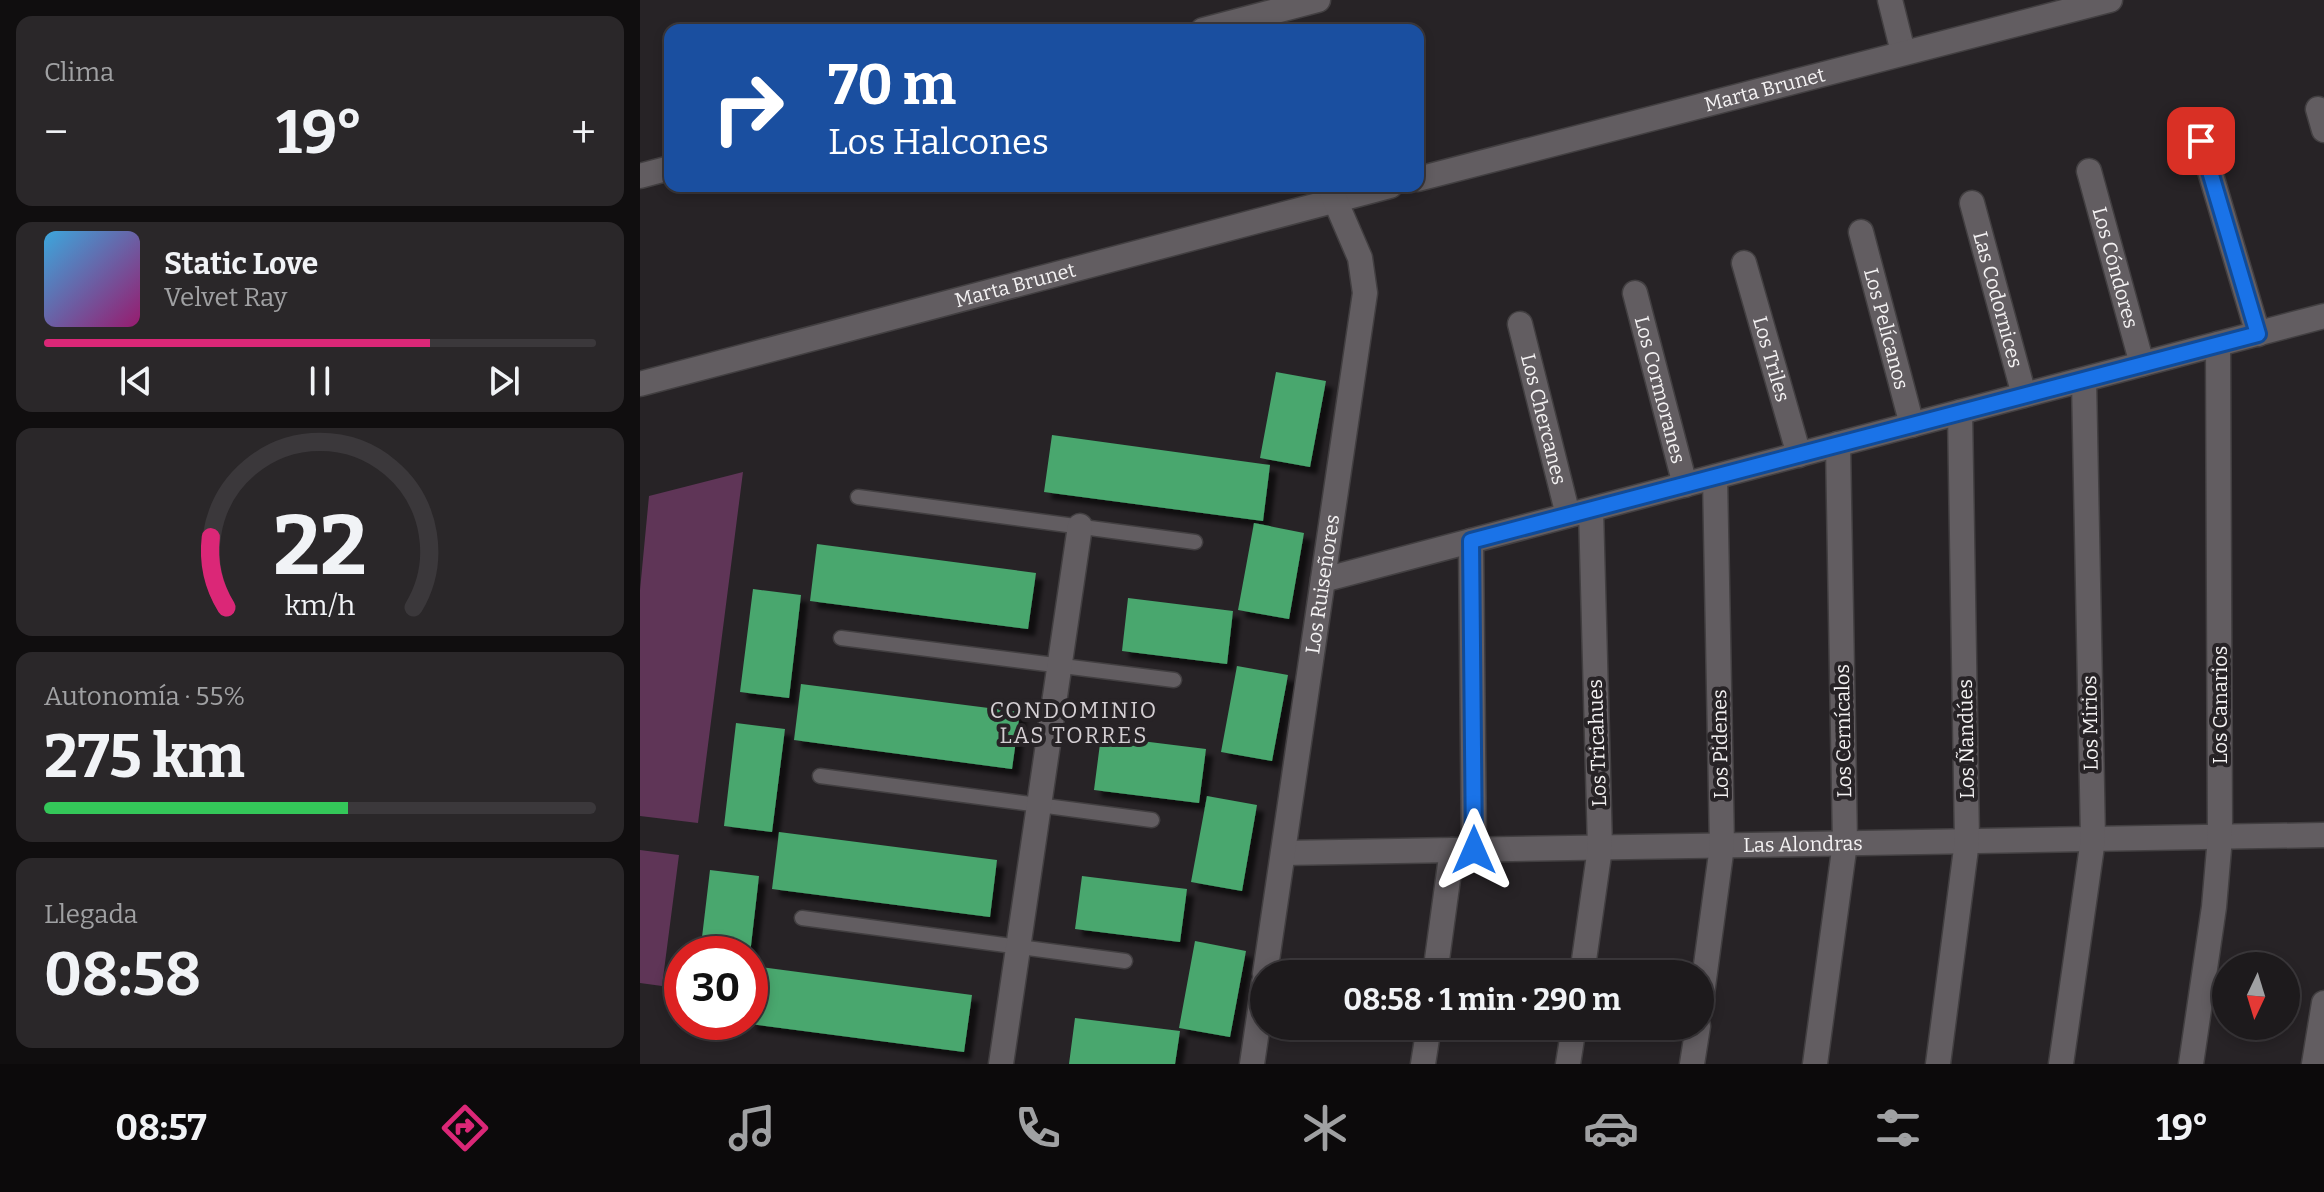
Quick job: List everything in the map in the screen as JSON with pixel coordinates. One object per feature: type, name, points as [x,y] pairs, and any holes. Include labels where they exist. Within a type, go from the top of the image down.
[{"type":"street","points":[[1231,24],[1282,13],[1318,0]]},
{"type":"street","points":[[1890,0],[1903,52]]},
{"type":"street","name":"Marta Brunet","points":[[1424,177],[2085,3],[2110,0]]},
{"type":"street","points":[[2201,141],[2258,334]]},
{"type":"street","points":[[640,176],[664,170]]},
{"type":"street","name":"Los Cóndores","points":[[2089,171],[2142,364]]},
{"type":"street","name":"Marta Brunet","points":[[640,384],[1332,193]]},
{"type":"street","name":"Los Ruiseñores","points":[[1267,960],[1365,293],[1360,258],[1332,193]]},
{"type":"street","name":"Las Codornices","points":[[1972,203],[2024,395]]},
{"type":"street","name":"Los Pelícanos","points":[[1861,232],[1912,425]]},
{"type":"street","name":"Los Triles","points":[[1744,263],[1799,455]]},
{"type":"street","name":"Los Cormoranes","points":[[1635,293],[1685,485]]},
{"type":"street","points":[[1323,580],[2324,316]]},
{"type":"street","name":"Los Chercanes","points":[[1520,324],[1580,513]]},
{"type":"street","name":"Los Canarios","points":[[2191,1064],[2216,895],[2220,837],[2218,344]]},
{"type":"street","name":"Los Mirios","points":[[2061,1064],[2093,839],[2084,380]]},
{"type":"street","name":"Los Ñandúes","points":[[1938,1064],[1967,841],[1960,412]]},
{"type":"street","name":"Los Cernícalos","points":[[1815,1064],[1845,843],[1838,444]]},
{"type":"street","name":"Los Pidenes","points":[[1707,960],[1722,846],[1715,477]]},
{"type":"street","name":"Los Tricahues","points":[[1580,513],[1600,848],[1584,960]]},
{"type":"street","points":[[1001,1064],[1080,526]]},
{"type":"street","points":[[1438,960],[1463,850],[1471,541]]},
{"type":"street","name":"Las Alondras","points":[[1283,853],[2324,835]]},
{"type":"street","points":[[2314,1064],[2324,1003]]},
{"type":"street","points":[[1252,1064],[1256,1040]]},
{"type":"street","points":[[1423,1064],[1427,1040]]},
{"type":"street","points":[[1568,1064],[1572,1040]]},
{"type":"street","points":[[1692,1064],[1696,1040]]},
{"type":"lane","points":[[858,497],[1195,542]]},
{"type":"lane","points":[[841,638],[1174,680]]},
{"type":"lane","points":[[820,776],[1152,820]]},
{"type":"lane","points":[[802,918],[1125,961]]},
{"type":"shaded area","points":[[743,472],[698,823],[640,816],[640,590],[649,496]]},
{"type":"shaded area","points":[[640,850],[679,855],[668,936],[664,936],[662,986],[640,983]]},
{"type":"building","points":[[1276,372],[1326,381],[1310,467],[1260,458]]},
{"type":"building","points":[[1052,435],[1270,465],[1263,521],[1044,492]]},
{"type":"building","points":[[1254,523],[1304,533],[1289,619],[1238,610]]},
{"type":"building","points":[[817,544],[1036,573],[1028,629],[810,601]]},
{"type":"building","points":[[753,589],[801,595],[789,698],[740,692]]},
{"type":"building","points":[[1128,598],[1233,611],[1227,664],[1122,651]]},
{"type":"building","points":[[1237,666],[1288,675],[1272,761],[1221,752]]},
{"type":"building","points":[[801,684],[1020,712],[1012,769],[794,740]]},
{"type":"building","points":[[736,723],[785,729],[772,832],[724,826]]},
{"type":"building","points":[[1101,736],[1206,749],[1199,803],[1094,790]]},
{"type":"building","points":[[1207,796],[1257,805],[1242,891],[1191,882]]},
{"type":"building","points":[[779,832],[997,860],[990,917],[772,889]]},
{"type":"building","points":[[710,870],[759,876],[752,936],[702,936]]},
{"type":"building","points":[[1082,876],[1187,889],[1180,942],[1075,929]]},
{"type":"building","points":[[1195,941],[1246,951],[1230,1037],[1179,1028]]},
{"type":"building","points":[[768,968],[972,995],[964,1052],[768,1026]]},
{"type":"building","points":[[1075,1018],[1180,1031],[1175,1064],[1069,1064]]},
{"type":"district","name":"CONDOMINIO LAS TORRES","points":[[1074,722]]},
{"type":"route","points":[[1474,850],[1471,541],[2258,334],[2201,141]]}]
